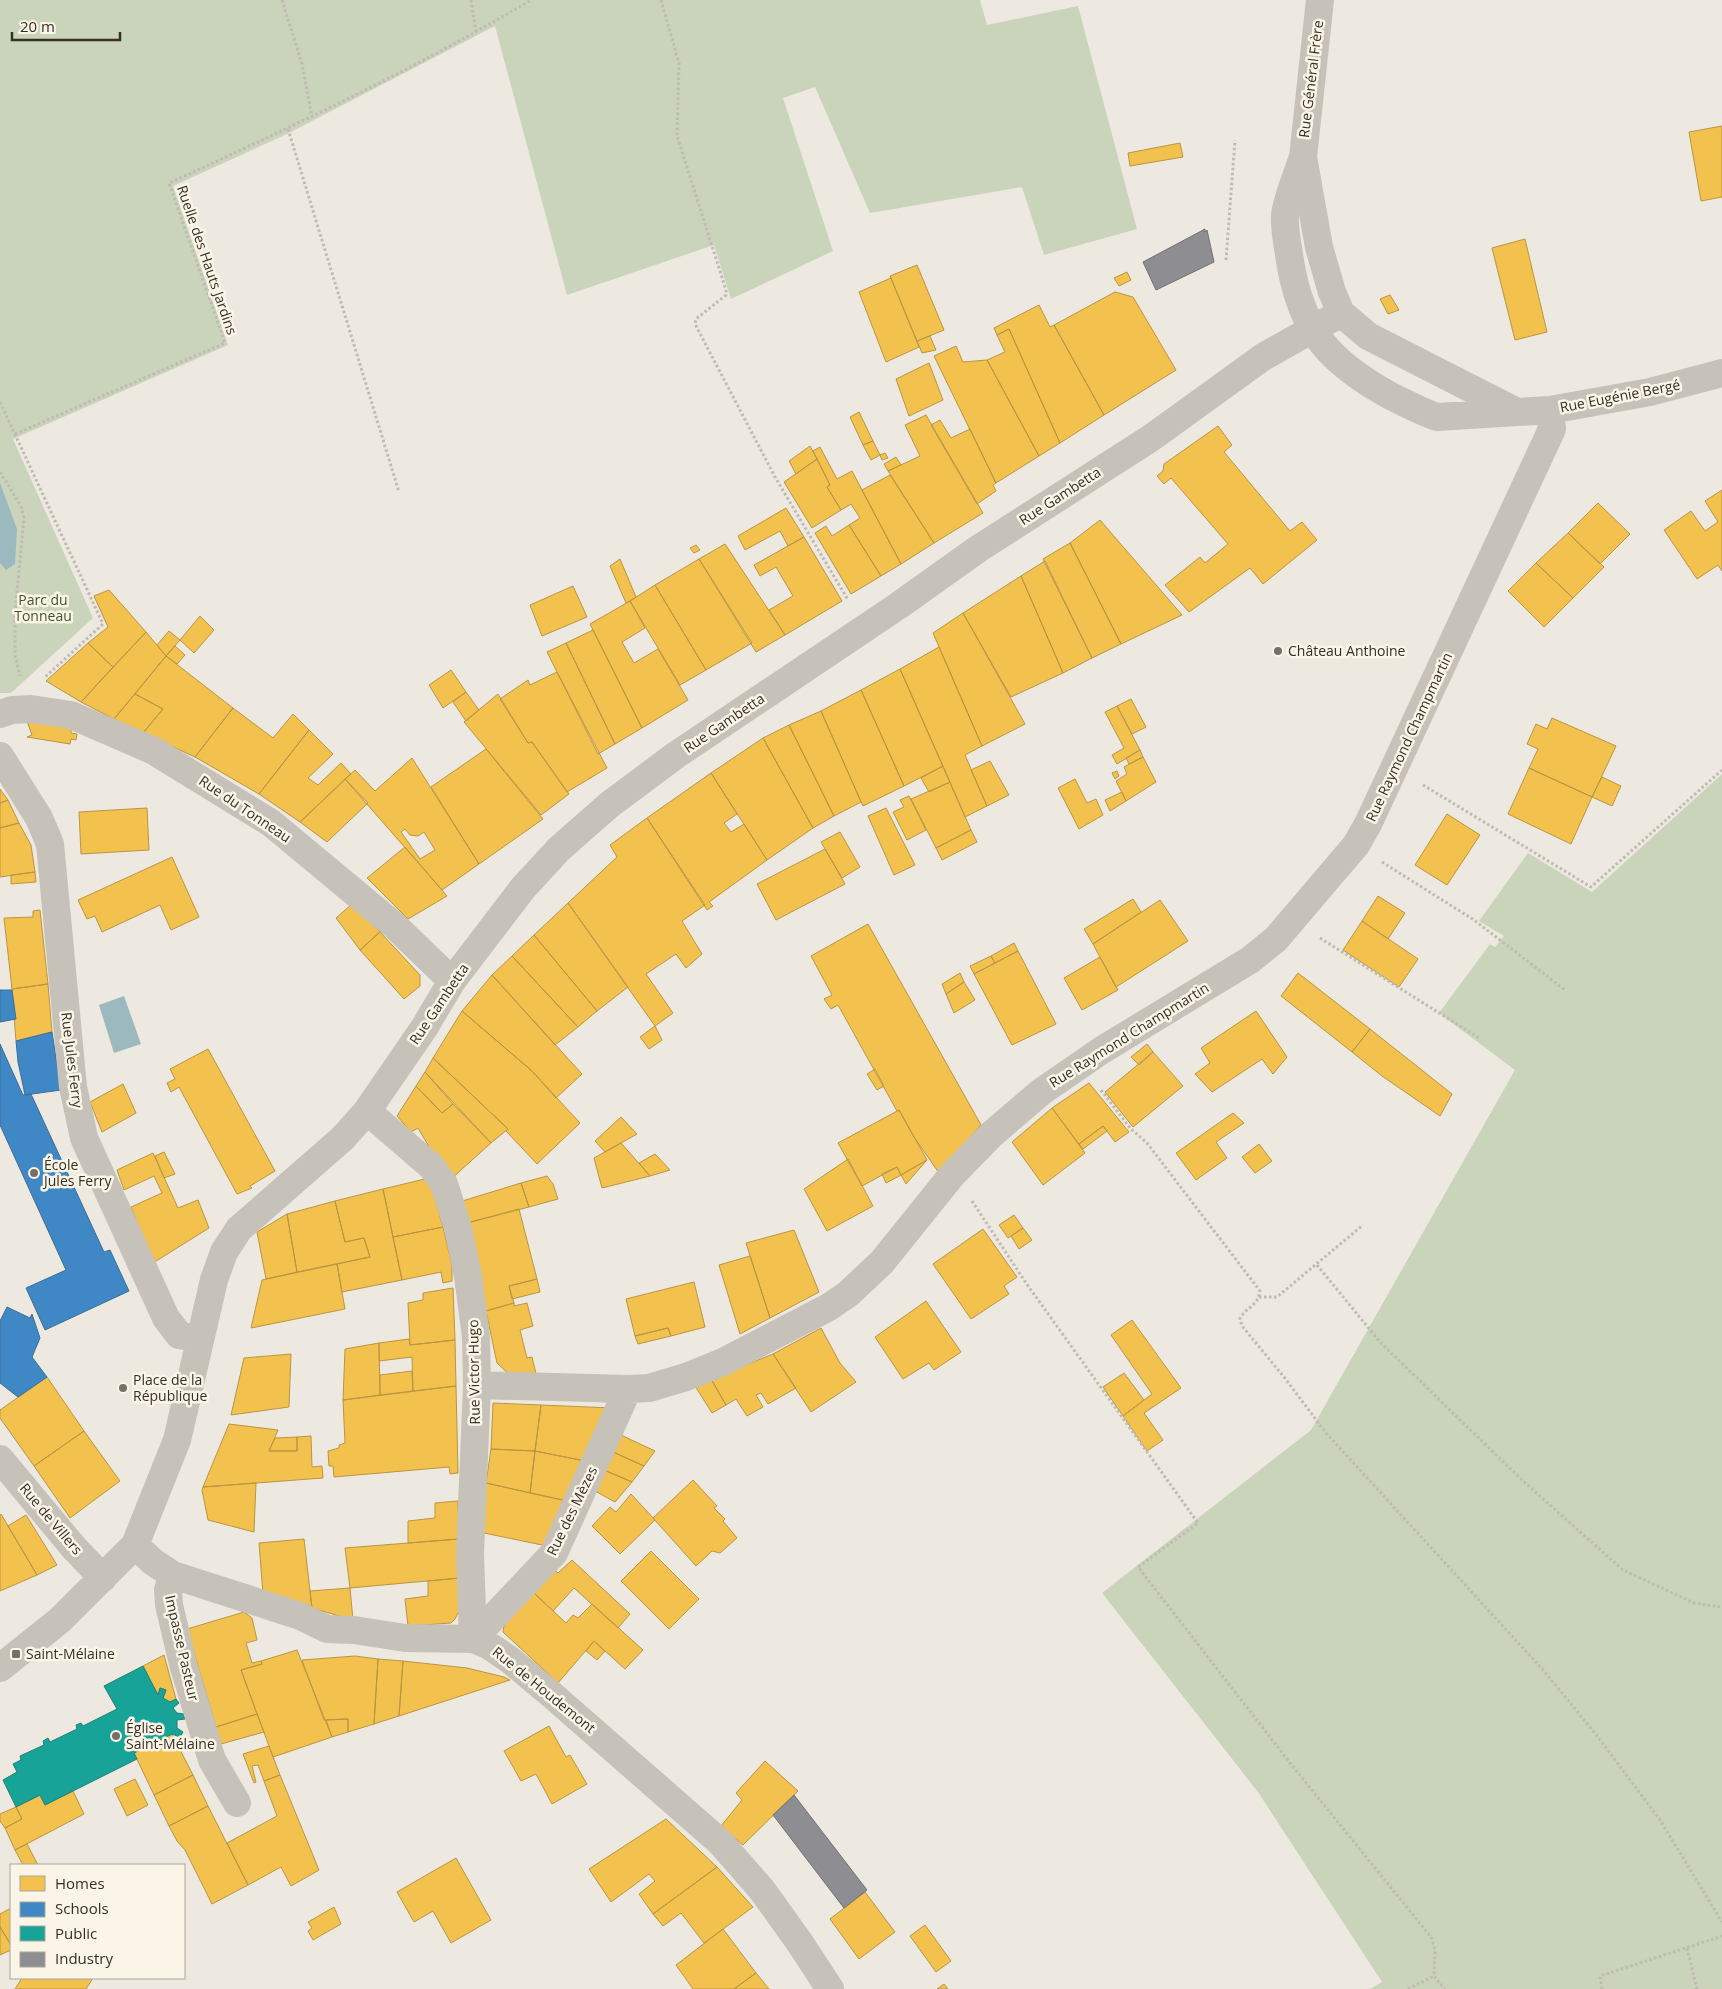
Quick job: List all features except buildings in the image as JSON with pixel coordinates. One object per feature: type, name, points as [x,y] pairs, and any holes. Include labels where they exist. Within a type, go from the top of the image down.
[{"type":"street","name":"Rue Général Frère","points":[[1312,329],[1302,308],[1292,271],[1285,215],[1303,157],[1320,0]]},
{"type":"street","name":"Rue Général Frère","points":[[1303,157],[1319,247],[1332,292],[1342,313]]},
{"type":"street","points":[[1312,329],[1342,313],[1368,336],[1516,412]]},
{"type":"street","name":"Rue Gambetta","points":[[200,1339],[214,1280],[224,1252],[239,1229],[343,1138],[367,1111],[452,981],[523,888],[559,849],[609,805],[676,755],[868,626],[978,549],[1150,438],[1263,357],[1312,329]]},
{"type":"street","name":"Rue Eugénie Bergé","points":[[1312,329],[1336,360],[1355,374],[1420,412],[1437,418],[1550,410],[1650,392],[1722,373]]},
{"type":"street","name":"Rue Raymond Champmartin","points":[[477,1385],[628,1390],[649,1388],[723,1362],[829,1307],[848,1294],[882,1262],[952,1175],[992,1134],[1040,1092],[1081,1064],[1250,960],[1276,939],[1356,845],[1368,824],[1552,429],[1550,410]]},
{"type":"street","name":"Rue du Tonneau","points":[[6,712],[30,709],[49,710],[71,715],[154,751],[271,823],[395,926],[452,981]]},
{"type":"street","name":"Rue Jules Ferry","points":[[0,756],[39,818],[50,844],[73,1088],[84,1138],[166,1318],[179,1335],[200,1339]]},
{"type":"street","name":"Rue Victor Hugo","points":[[367,1111],[432,1166],[444,1184],[458,1228],[468,1276],[476,1337],[477,1385],[470,1554],[473,1639]]},
{"type":"street","points":[[0,1668],[60,1620],[135,1545],[177,1440],[200,1339]]},
{"type":"street","name":"Rue des Mèzes","points":[[473,1639],[554,1553],[628,1390]]},
{"type":"street","name":"Rue de Villers","points":[[0,1459],[75,1549],[103,1578]]},
{"type":"street","name":"Rue de Houdemont","points":[[135,1545],[153,1562],[173,1575],[300,1616],[328,1629],[354,1630],[404,1638],[473,1639],[488,1645],[517,1666],[721,1843],[762,1890],[830,1989]]},
{"type":"street","name":"Impasse Pasteur","points":[[173,1575],[168,1590],[183,1664],[212,1760],[237,1803]]},
{"type":"path","points":[[282,0],[302,64],[312,117]]},
{"type":"path","points":[[471,0],[476,33]]},
{"type":"path","name":"Ruelle des Hauts Jardins","points":[[15,434],[225,343],[169,183],[312,117],[476,33],[531,0]]},
{"type":"path","points":[[661,0],[679,63],[677,136],[726,290],[726,295],[696,319],[695,324],[775,477],[846,598],[868,626]]},
{"type":"path","points":[[288,129],[399,492]]},
{"type":"path","points":[[1226,260],[1235,140]]},
{"type":"path","points":[[0,402],[103,624],[6,712]]},
{"type":"path","points":[[0,472],[21,506],[24,518],[17,585],[15,655],[22,683],[32,689]]},
{"type":"path","points":[[1394,768],[1591,887],[1722,770]]},
{"type":"path","points":[[1356,845],[1474,920],[1565,990]]},
{"type":"path","points":[[1292,920],[1479,1038]]},
{"type":"path","points":[[1081,1064],[1130,1128],[1147,1143],[1260,1291],[1258,1301],[1242,1315],[1240,1319],[1242,1326],[1284,1377],[1326,1433],[1544,1670],[1598,1737],[1660,1820],[1722,1922]]},
{"type":"path","points":[[952,1175],[963,1187],[1026,1283],[1198,1523],[1138,1567],[1294,1768],[1431,1937],[1435,1950],[1434,1976],[1445,1989]]},
{"type":"path","points":[[1259,1297],[1277,1297],[1363,1225]]},
{"type":"path","points":[[1317,1265],[1380,1342],[1522,1481],[1623,1570],[1694,1603],[1722,1608]]},
{"type":"path","points":[[1602,1989],[1600,1976],[1722,1936]]},
{"type":"path","points":[[1687,1948],[1697,1989]]},
{"type":"path","points":[[1408,1989],[1434,1976]]},
{"type":"green space","name":"Parc du Tonneau","points":[[0,0],[980,0],[987,25],[1078,6],[1137,229],[1044,255],[1022,187],[870,213],[815,87],[783,98],[833,251],[731,299],[714,245],[567,295],[495,26],[287,134],[173,186],[228,345],[13,439],[93,618],[11,693],[0,693]]},
{"type":"green space","points":[[1722,774],[1722,1989],[1370,1989],[1382,1982],[1258,1792],[1102,1593],[1311,1430],[1515,1070],[1439,1013],[1490,944],[1495,947],[1504,936],[1479,921],[1528,853],[1592,892]]},
{"type":"water","points":[[0,483],[17,529],[15,564],[6,570],[0,563]]},
{"type":"water","points":[[124,996],[141,1044],[114,1053],[99,1005]]},
{"type":"place","name":"Château Anthoine","points":[[1278,651]]},
{"type":"place","name":"École Jules Ferry","points":[[34,1173]]},
{"type":"place","name":"Place de la République","points":[[123,1388]]},
{"type":"place","name":"Saint-Mélaine","points":[[16,1654]]},
{"type":"place","name":"Église Saint-Mélaine","points":[[116,1736]]}]
